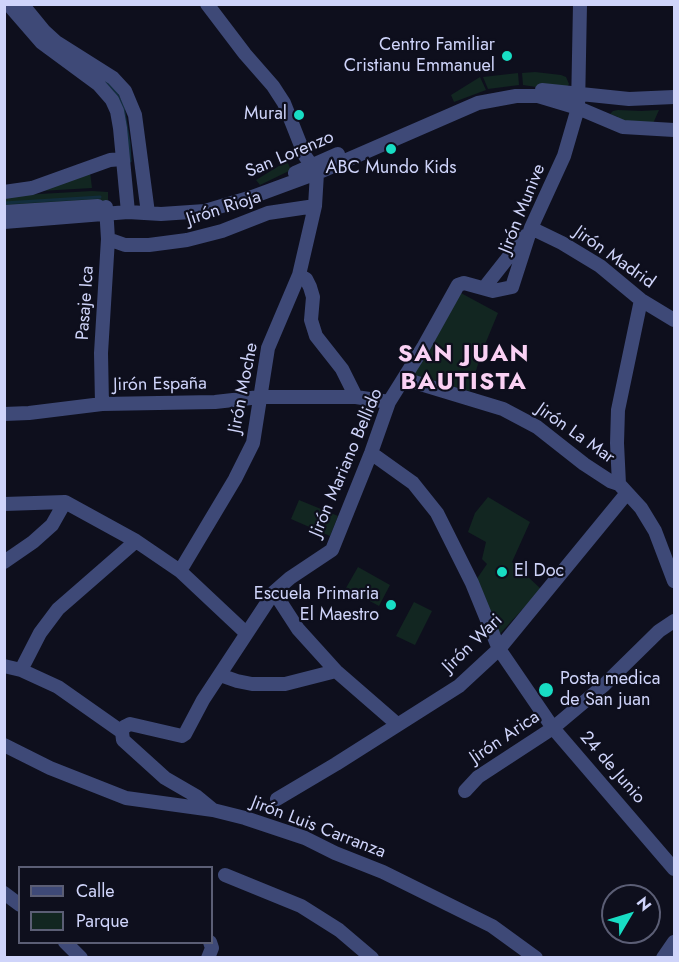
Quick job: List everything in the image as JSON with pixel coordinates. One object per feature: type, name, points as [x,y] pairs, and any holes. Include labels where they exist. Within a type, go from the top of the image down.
[{"type":"street","points":[[8,4],[41,42],[98,84],[112,100],[117,111],[120,129],[127,209]]},
{"type":"street","points":[[22,4],[56,42],[113,78],[125,91],[135,115],[148,210]]},
{"type":"street","points":[[207,4],[273,86],[284,103],[305,156],[315,169]]},
{"type":"street","name":"Jirón Munive","points":[[464,283],[493,291],[512,287],[531,228],[564,156],[579,101],[580,4]]},
{"type":"street","name":"San Lorenzo","points":[[4,212],[127,209],[178,214],[205,211],[252,198],[488,92],[522,88],[579,101]]},
{"type":"street","points":[[579,101],[675,97]]},
{"type":"street","points":[[579,101],[623,127],[675,130]]},
{"type":"street","points":[[4,192],[32,188],[110,160],[122,159]]},
{"type":"street","name":"San Lorenzo","points":[[148,210],[177,205],[205,204],[254,191],[315,169]]},
{"type":"street","name":"Jirón Moche","points":[[180,571],[229,489],[252,442],[268,348],[299,275],[315,206],[315,169]]},
{"type":"street","name":"Jirón Rioja","points":[[108,239],[125,244],[149,245],[187,240],[222,231],[268,213],[315,206]]},
{"type":"street","name":"San Lorenzo","points":[[4,222],[106,210]]},
{"type":"street","name":"Pasaje Ica","points":[[102,404],[101,352],[108,239],[106,210]]},
{"type":"street","points":[[484,288],[531,228]]},
{"type":"street","name":"Jirón Madrid","points":[[531,228],[562,243],[600,266],[641,300],[675,320]]},
{"type":"street","points":[[299,275],[306,279],[313,297],[311,320],[316,336],[342,369],[356,397]]},
{"type":"street","name":"Jirón Mariano Bellido","points":[[122,732],[130,724],[182,736],[185,734],[203,700],[274,592],[290,578],[332,550],[389,402],[404,380],[451,295],[458,285],[464,283]]},
{"type":"street","points":[[623,489],[616,443],[618,410],[641,300]]},
{"type":"street","name":"Jirón La Mar","points":[[404,380],[503,409],[537,427],[584,464],[623,489],[641,508],[655,531],[675,580]]},
{"type":"street","name":"Jirón España","points":[[4,414],[102,404],[215,402],[260,397],[356,397],[389,402]]},
{"type":"street","name":"24 de Junio","points":[[371,453],[413,483],[437,513],[472,583],[499,649],[553,728],[675,869]]},
{"type":"street","name":"Jirón Wari","points":[[277,799],[459,686],[499,649],[623,489]]},
{"type":"street","points":[[4,504],[65,502],[136,541],[180,571],[246,633]]},
{"type":"street","points":[[4,562],[33,542],[52,525],[65,502]]},
{"type":"street","points":[[21,669],[40,633],[58,609],[136,541]]},
{"type":"street","points":[[274,592],[298,628],[336,671],[397,724]]},
{"type":"street","name":"Jirón Arica","points":[[465,791],[478,777],[553,728],[603,686],[659,631],[675,621]]},
{"type":"street","points":[[4,666],[21,669],[58,687],[122,732],[123,740],[156,771],[196,796],[213,810]]},
{"type":"street","points":[[220,675],[252,684],[285,684],[336,671]]},
{"type":"street","name":"Jirón Luis Carranza","points":[[4,745],[50,768],[126,798],[213,810],[305,838],[383,872],[492,926],[536,957]]},
{"type":"street","points":[[225,875],[301,906],[339,930],[372,957]]},
{"type":"street","points":[[4,893],[18,904]]},
{"type":"street","points":[[663,957],[675,942]]},
{"type":"street","points":[[67,944],[81,957]]},
{"type":"green space","points":[[518,73],[519,85],[488,89],[483,77]]},
{"type":"green space","points":[[522,73],[561,75],[566,77],[569,84],[567,87],[556,90],[523,85]]},
{"type":"green space","points":[[480,77],[486,90],[454,102],[451,95]]},
{"type":"green space","points":[[618,110],[659,110],[651,128],[615,124],[618,117],[610,114]]},
{"type":"green space","points":[[287,161],[291,170],[260,185],[256,180]]},
{"type":"green space","points":[[90,172],[92,188],[40,191]]},
{"type":"green space","points":[[108,192],[108,202],[5,209],[5,196]]},
{"type":"green space","points":[[459,292],[498,313],[481,354],[470,391],[411,376]]},
{"type":"green space","name":"El Doc","points":[[488,497],[530,522],[512,562],[541,589],[498,636],[476,580],[487,564],[482,559],[486,542],[468,532],[475,513]]},
{"type":"green space","points":[[299,500],[338,516],[330,536],[291,519]]},
{"type":"green space","points":[[358,567],[390,585],[379,606],[346,588]]},
{"type":"green space","points":[[414,602],[432,611],[415,645],[396,636]]},
{"type":"waterway","points":[[101,78],[115,91],[123,106],[130,161]]},
{"type":"waterway","points":[[4,203],[100,197]]},
{"type":"place","name":"Centro Familiar Cristianu Emmanuel","points":[[507,56]]},
{"type":"place","name":"Mural","points":[[299,115]]},
{"type":"place","name":"ABC Mundo Kids","points":[[391,149]]},
{"type":"place","name":"El Doc","points":[[502,572]]},
{"type":"place","name":"Escuela Primaria El Maestro","points":[[391,605]]},
{"type":"place","name":"Posta medica de San juan","points":[[546,690]]},
{"type":"district","name":"SAN JUAN BAUTISTA","points":[[464,369]]}]
